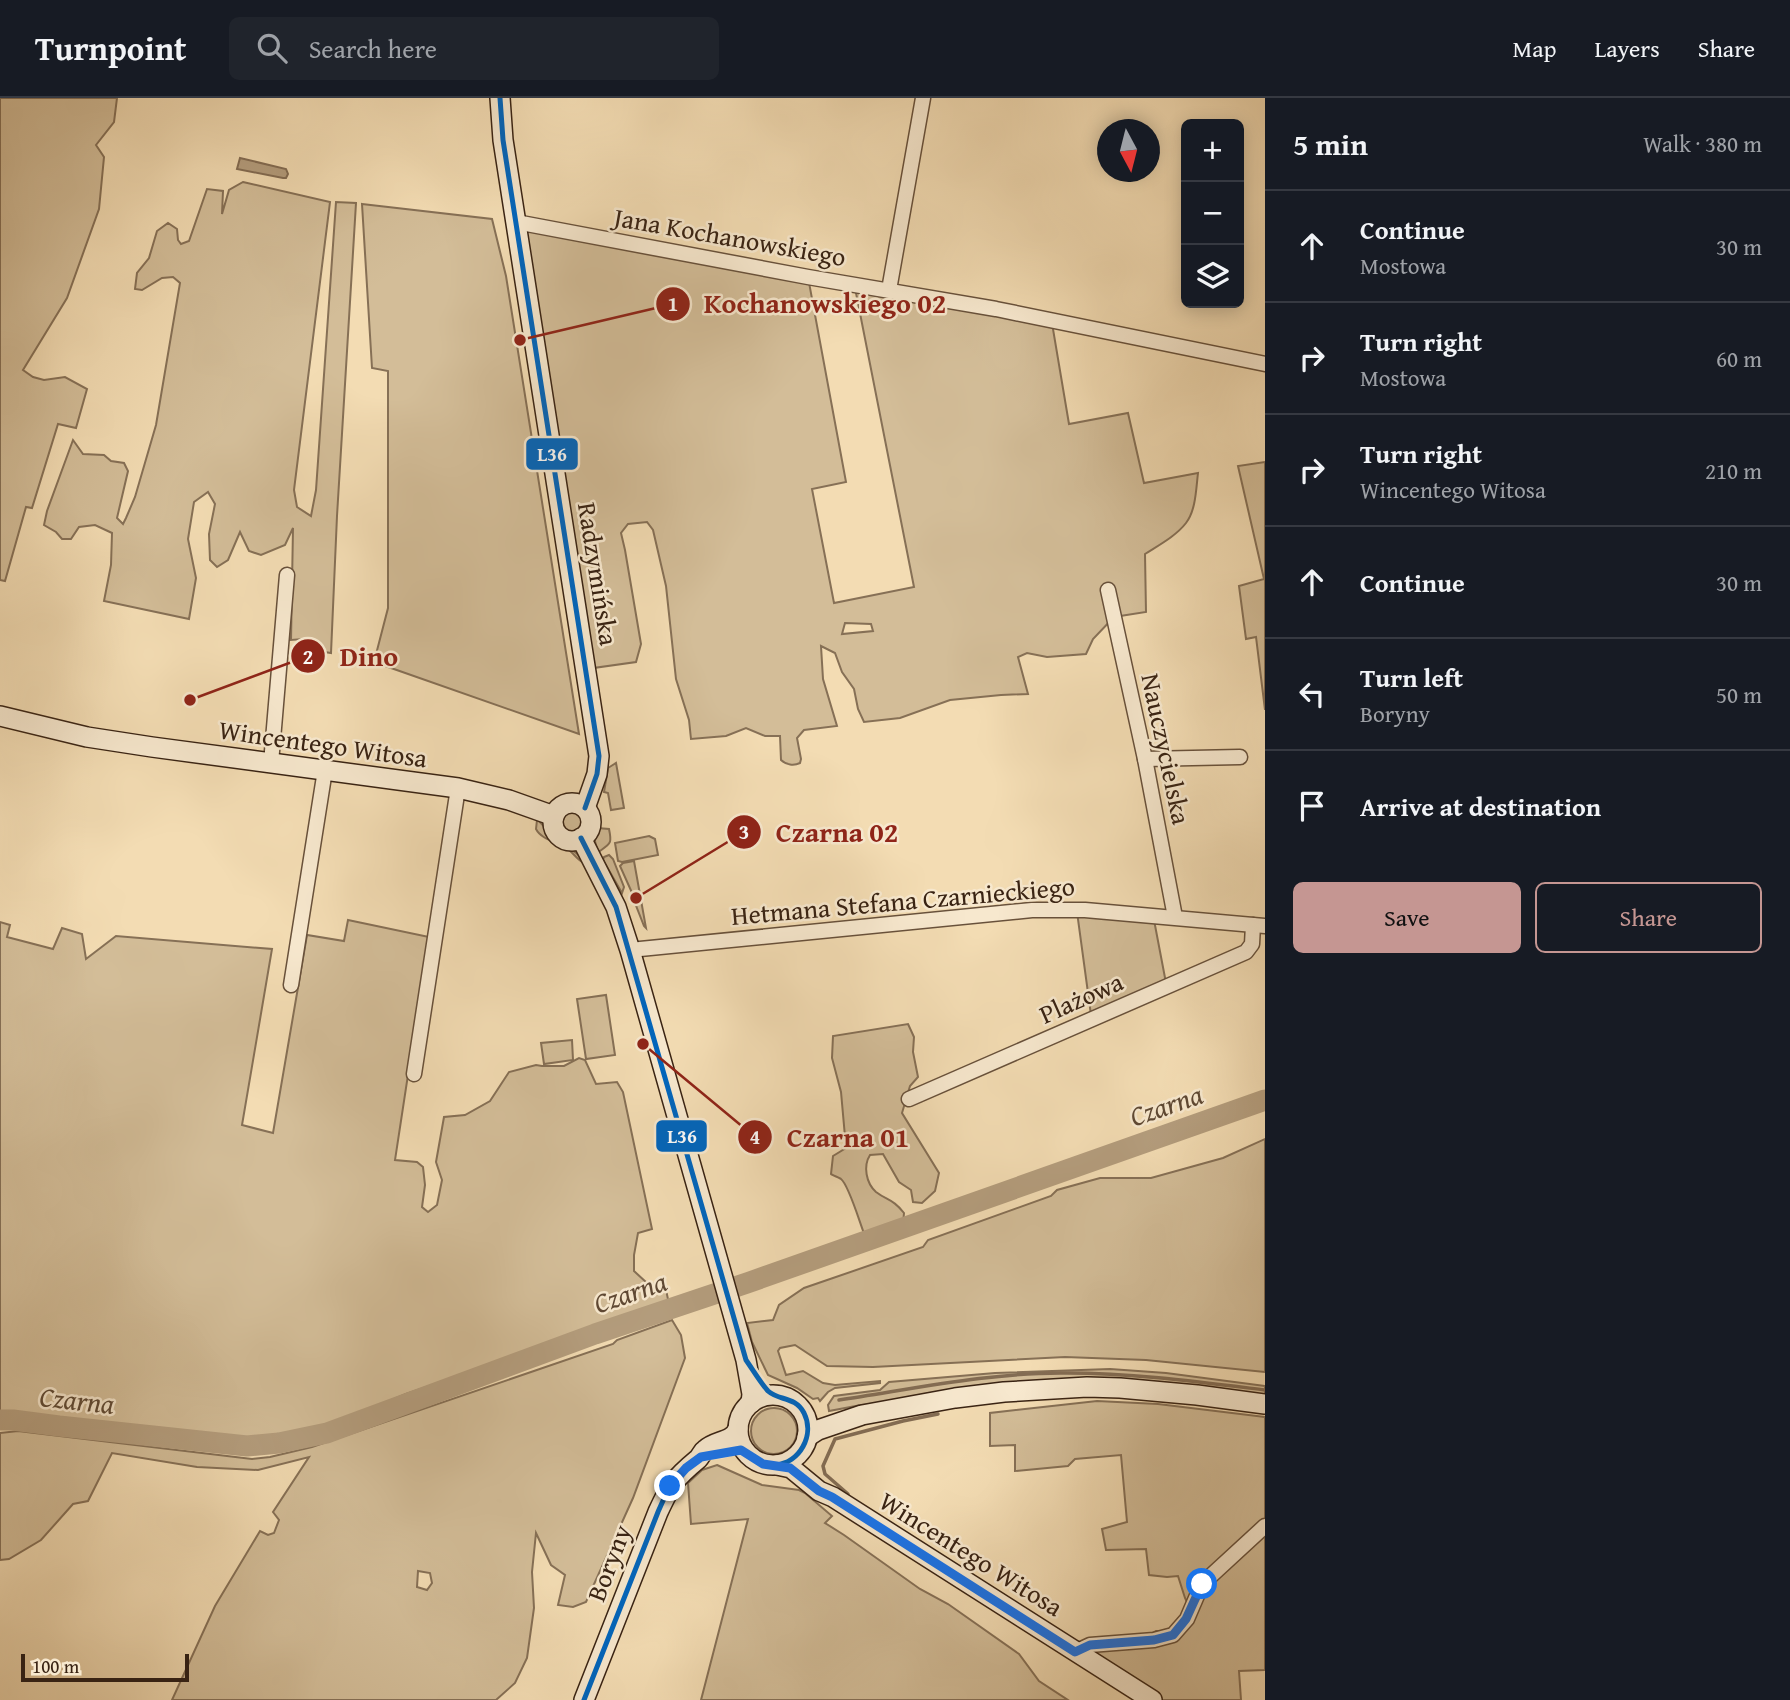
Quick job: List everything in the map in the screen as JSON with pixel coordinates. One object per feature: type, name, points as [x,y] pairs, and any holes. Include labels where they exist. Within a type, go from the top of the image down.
[{"type":"main road","name":"Radzymińska","points":[[500,98],[503,140],[600,755],[597,774],[585,808]]},
{"type":"main road","name":"Wincentego Witosa","points":[[0,716],[87,737],[458,788],[490,795],[554,816]]},
{"type":"main road","points":[[567,803],[580,804],[585,808],[591,824],[581,838],[575,841],[563,838],[554,829],[557,810],[567,803]]},
{"type":"main road","points":[[581,838],[616,906],[746,1360],[751,1403]]},
{"type":"main road","points":[[746,1360],[774,1395]]},
{"type":"main road","points":[[805,1443],[808,1425],[804,1414],[792,1400],[774,1395],[762,1397],[751,1403],[743,1412],[738,1429],[746,1452],[763,1464],[777,1465],[792,1459],[818,1430],[862,1415],[992,1393],[1087,1387],[1146,1390],[1265,1404]]},
{"type":"main road","points":[[804,1414],[818,1417],[862,1415]]},
{"type":"main road","name":"Boryny","points":[[584,1700],[670,1486],[705,1450],[733,1437],[738,1429]]},
{"type":"main road","name":"Wincentego Witosa","points":[[805,1443],[804,1460],[832,1497]]},
{"type":"main road","points":[[701,1457],[737,1450],[746,1452]]},
{"type":"main road","name":"Wincentego Witosa","points":[[777,1465],[790,1468],[819,1491],[1152,1700]]},
{"type":"street","points":[[889,290],[923,98]]},
{"type":"street","name":"Jana Kochanowskiego","points":[[516,222],[996,309],[1265,364]]},
{"type":"street","points":[[271,763],[287,575]]},
{"type":"street","name":"Nauczycielska","points":[[1108,590],[1145,759],[1175,917]]},
{"type":"street","points":[[1145,759],[1240,757]]},
{"type":"street","points":[[291,985],[325,770]]},
{"type":"street","points":[[414,1074],[458,788]]},
{"type":"street","name":"Hetmana Stefana Czarnieckiego","points":[[629,950],[1032,910],[1085,909],[1259,925]]},
{"type":"street","name":"Plażowa","points":[[909,1099],[1246,952],[1259,925]]},
{"type":"street","points":[[1075,1652],[1090,1645],[1144,1641],[1173,1635],[1186,1619],[1202,1584],[1265,1526]]},
{"type":"shaded area","points":[[0,98],[117,98],[114,122],[96,145],[104,157],[99,209],[67,298],[23,370],[44,380],[65,377],[87,389],[76,428],[58,424],[32,508],[26,507],[5,581],[0,580]]},
{"type":"shaded area","points":[[240,158],[286,169],[288,174],[283,178],[237,169]]},
{"type":"shaded area","points":[[243,182],[330,202],[294,490],[297,507],[311,516],[316,490],[336,202],[356,203],[331,653],[300,648],[303,639],[291,640],[293,528],[285,545],[261,555],[249,551],[240,532],[228,560],[217,567],[210,560],[209,534],[215,504],[208,492],[194,502],[188,539],[196,578],[189,619],[104,601],[111,565],[112,533],[95,525],[79,527],[71,539],[62,539],[44,525],[73,440],[83,454],[104,455],[111,461],[124,463],[128,471],[117,518],[123,524],[135,497],[156,425],[180,283],[173,277],[162,278],[142,290],[135,289],[137,273],[149,258],[157,231],[168,223],[177,229],[181,244],[189,241],[207,189],[223,191],[222,214],[229,190]]},
{"type":"shaded area","points":[[362,204],[492,219],[506,276],[579,734],[374,662],[388,608],[388,371],[372,368]]},
{"type":"shaded area","points":[[518,223],[808,277],[846,482],[812,489],[834,603],[914,587],[856,293],[896,293],[1052,323],[1069,424],[1128,413],[1144,483],[1198,473],[1194,506],[1186,523],[1145,554],[1146,612],[1114,617],[1093,639],[1086,654],[1047,657],[1027,653],[1018,657],[1028,694],[950,700],[900,718],[864,722],[854,689],[842,672],[835,653],[821,646],[823,679],[837,726],[804,730],[797,738],[800,763],[790,764],[781,760],[780,736],[765,736],[746,728],[726,736],[691,739],[689,720],[676,679],[666,586],[653,530],[647,522],[628,524],[621,533],[641,644],[636,662],[586,669]],"holes":[[[845,623],[871,624],[873,631],[842,634]]]},
{"type":"shaded area","points":[[1265,462],[1265,710],[1256,637],[1246,639],[1239,586],[1264,579],[1238,466]]},
{"type":"shaded area","points":[[616,763],[624,808],[611,810],[608,793],[604,792],[608,768]]},
{"type":"shaded area","points":[[568,811],[576,811],[583,818],[583,826],[576,833],[568,833],[561,826],[561,818]]},
{"type":"shaded area","points":[[537,820],[554,840],[574,852],[584,863],[566,848],[541,835],[536,829]]},
{"type":"shaded area","points":[[597,828],[609,829],[610,840],[600,851],[595,840]]},
{"type":"shaded area","points":[[649,836],[655,839],[658,855],[618,861],[615,843]]},
{"type":"shaded area","points":[[609,855],[624,887],[622,893],[603,860]]},
{"type":"shaded area","points":[[634,861],[646,928],[635,903],[640,901],[637,894],[633,895],[620,866]]},
{"type":"shaded area","points":[[1077,912],[1154,920],[1166,983],[1091,1015]]},
{"type":"shaded area","points":[[348,920],[429,937],[395,1160],[417,1162],[423,1167],[425,1185],[422,1207],[428,1212],[437,1205],[442,1180],[436,1162],[444,1117],[465,1115],[490,1101],[509,1072],[536,1065],[564,1066],[579,1058],[585,1060],[596,1084],[617,1082],[623,1092],[652,1229],[638,1233],[634,1271],[647,1283],[665,1285],[669,1304],[406,1394],[327,1427],[277,1439],[246,1441],[0,1414],[0,922],[10,925],[7,937],[53,949],[62,928],[82,934],[86,959],[116,936],[272,949],[242,1125],[273,1133],[307,935],[344,941]]},
{"type":"shaded area","points":[[606,995],[615,1055],[586,1059],[577,999]]},
{"type":"shaded area","points":[[908,1024],[914,1037],[913,1052],[918,1077],[910,1086],[902,1113],[939,1173],[935,1191],[922,1203],[913,1202],[911,1190],[899,1182],[883,1154],[870,1155],[866,1169],[870,1184],[876,1192],[904,1213],[903,1224],[865,1236],[844,1183],[831,1174],[833,1156],[846,1148],[841,1092],[832,1058],[833,1036]]},
{"type":"shaded area","points":[[572,1040],[573,1060],[544,1064],[541,1043]]},
{"type":"shaded area","points":[[1265,1139],[1265,1372],[1146,1360],[1065,1357],[873,1367],[827,1366],[795,1345],[780,1348],[778,1351],[786,1375],[803,1371],[823,1383],[835,1385],[880,1381],[835,1388],[820,1401],[768,1375],[752,1342],[747,1323],[773,1320],[779,1305],[804,1288],[923,1247],[928,1240],[1051,1196],[1057,1190],[1100,1178],[1151,1178],[1223,1158]]},
{"type":"shaded area","points":[[672,1320],[681,1335],[685,1358],[633,1498],[586,1602],[573,1607],[558,1605],[565,1575],[551,1565],[536,1533],[532,1572],[534,1608],[527,1658],[515,1683],[496,1700],[172,1700],[215,1606],[260,1531],[268,1535],[274,1533],[279,1520],[273,1512],[309,1457],[258,1470],[197,1467],[112,1453],[88,1501],[73,1504],[41,1540],[9,1559],[0,1560],[0,1433],[18,1431],[252,1459],[270,1457],[312,1447],[613,1344],[617,1340]],"holes":[[[418,1571],[430,1573],[432,1583],[427,1590],[417,1587]]]},
{"type":"shaded area","points":[[1110,1369],[1166,1373],[1265,1386],[1265,1395],[1205,1387],[861,1405],[829,1411],[828,1405],[834,1396],[880,1390],[889,1382],[995,1373]]},
{"type":"shaded area","points":[[1097,1401],[1158,1404],[1265,1417],[1265,1670],[1239,1671],[1241,1700],[1152,1700],[1075,1652],[1129,1647],[1156,1631],[1171,1631],[1194,1617],[1178,1576],[1149,1575],[1146,1549],[1106,1550],[1102,1529],[1127,1522],[1121,1455],[1075,1459],[1068,1466],[1015,1471],[1015,1445],[990,1446],[990,1413]]},
{"type":"shaded area","points":[[774,1408],[790,1415],[797,1431],[790,1447],[774,1454],[758,1447],[751,1431],[758,1415]]},
{"type":"shaded area","points":[[717,1465],[762,1485],[805,1493],[832,1516],[825,1523],[1019,1654],[1039,1681],[1068,1700],[701,1700],[748,1519],[691,1524],[688,1483],[702,1470]]},
{"type":"waterway","name":"Czarna","points":[[0,1420],[247,1446],[279,1443],[327,1433],[595,1334],[1265,1100]]},
{"type":"waterway","points":[[839,1400],[953,1382],[1039,1373],[1142,1376],[1265,1390]]},
{"type":"waterway","points":[[848,1494],[825,1474],[823,1466],[835,1439],[938,1414]]},
{"type":"transit line","name":"L36","points":[[500,98],[503,140],[599,756],[597,774],[585,808]]},
{"type":"transit line","name":"L36","points":[[581,838],[616,907],[746,1360],[768,1391],[792,1401],[800,1408],[807,1421],[808,1430],[798,1453],[784,1463],[765,1464],[743,1450],[737,1450],[702,1457],[679,1474],[658,1512],[584,1700]]},
{"type":"place","name":"Kochanowskiego 02","points":[[520,340]]},
{"type":"place","name":"Dino","points":[[190,700]]},
{"type":"place","name":"Czarna 02","points":[[636,898]]},
{"type":"place","name":"Czarna 01","points":[[643,1044]]},
{"type":"route","points":[[670,1486],[686,1468],[701,1457],[737,1450],[746,1452],[763,1464],[790,1468],[819,1491],[1075,1652],[1090,1645],[1154,1640],[1173,1635],[1186,1619],[1202,1584]]}]
